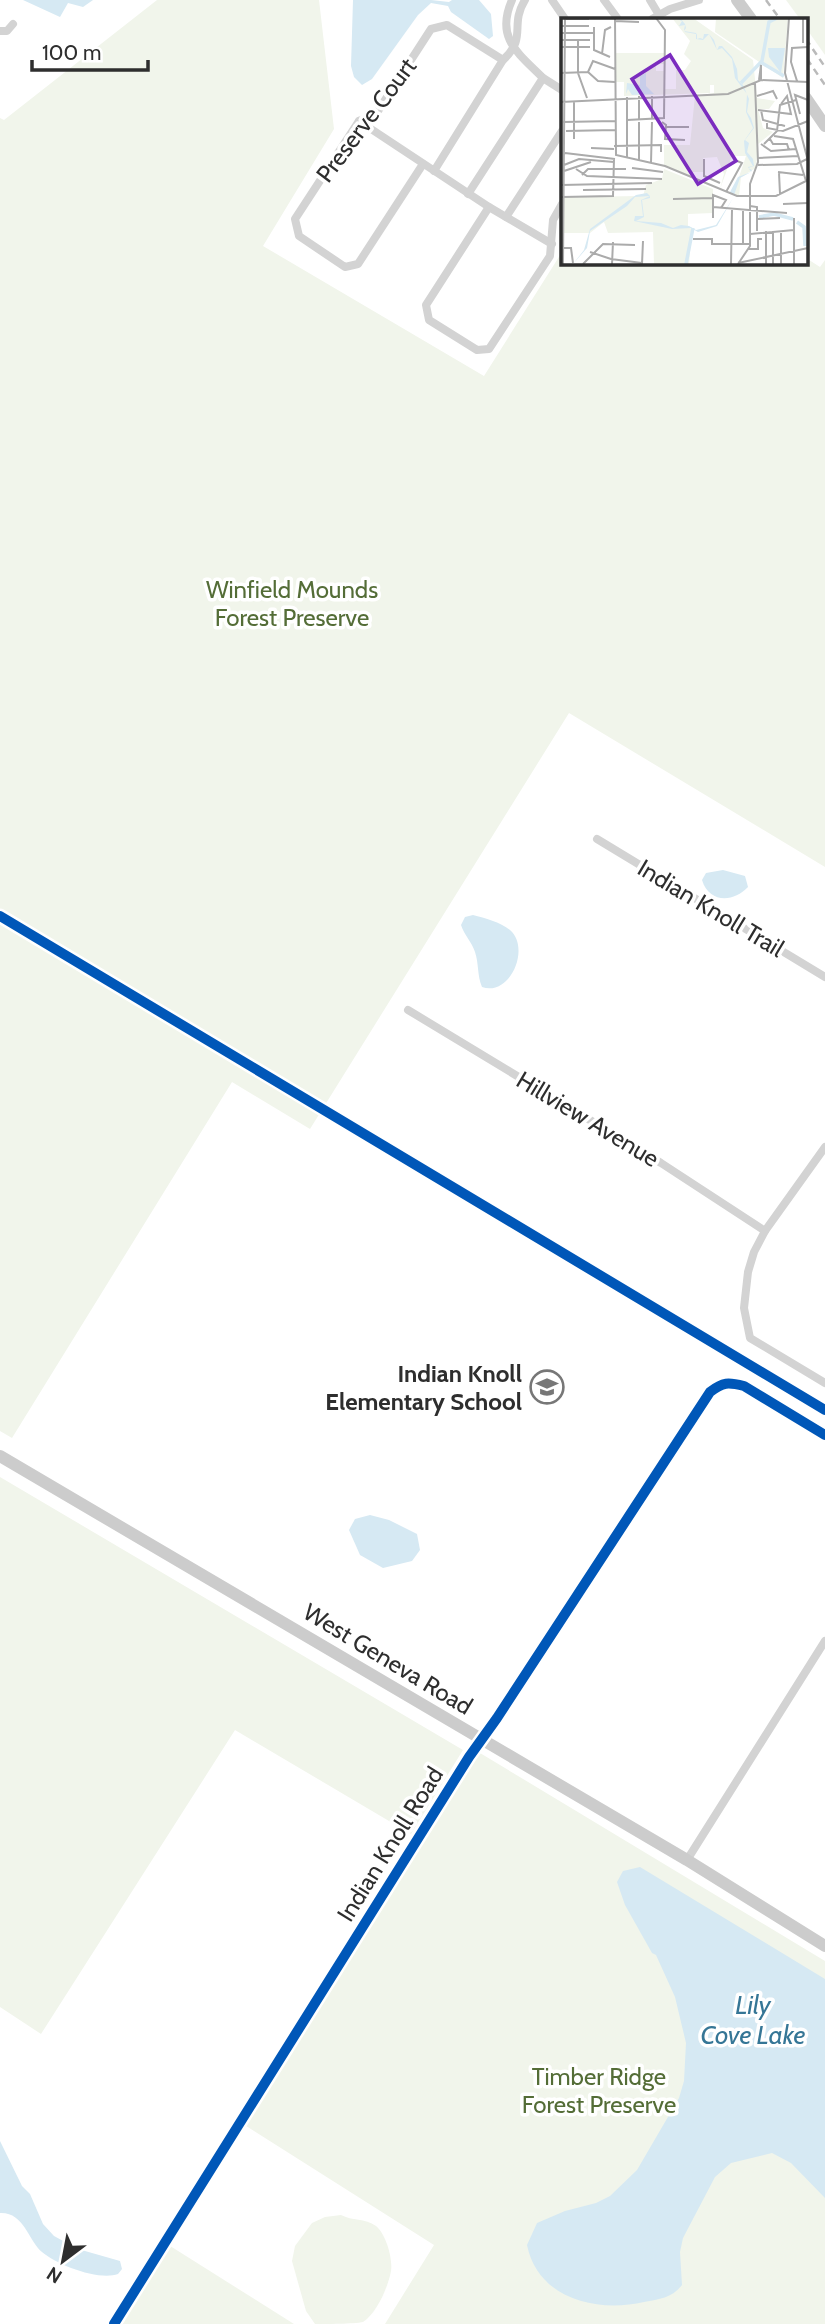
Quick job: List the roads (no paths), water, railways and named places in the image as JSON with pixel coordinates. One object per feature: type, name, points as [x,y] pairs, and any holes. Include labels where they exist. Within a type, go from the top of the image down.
[{"type":"main road","points":[[737,0],[750,18]]},
{"type":"main road","points":[[808,101],[825,126]]},
{"type":"main road","name":"West Geneva Road","points":[[0,1456],[687,1860],[825,1945]]},
{"type":"street","points":[[552,0],[564,18]]},
{"type":"street","points":[[604,0],[617,18]]},
{"type":"street","points":[[650,0],[656,17],[699,0]]},
{"type":"street","points":[[433,171],[503,60],[514,50],[518,38],[516,27],[523,4],[508,1],[506,28],[509,42],[514,50],[543,78],[561,89]]},
{"type":"street","points":[[0,31],[7,31],[13,24]]},
{"type":"street","name":"Preserve Court","points":[[423,164],[358,264],[345,267],[299,236],[295,219],[359,121],[376,114],[431,29],[447,25],[503,60]]},
{"type":"street","points":[[468,194],[543,78]]},
{"type":"street","points":[[359,121],[468,194],[552,244]]},
{"type":"street","points":[[506,217],[561,133]]},
{"type":"street","points":[[489,207],[426,304],[429,320],[477,350],[489,349],[550,256],[552,220],[561,206]]},
{"type":"street","name":"Indian Knoll Trail","points":[[597,839],[825,977]]},
{"type":"street","name":"Hillview Avenue","points":[[408,1010],[661,1163],[765,1231]]},
{"type":"street","points":[[825,1147],[765,1231],[754,1252],[748,1272],[744,1308],[750,1338],[825,1383]]},
{"type":"street","name":"Indian Knoll Road","points":[[114,2324],[482,1739],[710,1392],[722,1383],[744,1386],[825,1435]]},
{"type":"street","points":[[687,1860],[825,1641]]},
{"type":"water","points":[[23,0],[93,0],[83,7],[68,3],[60,17]]},
{"type":"water","points":[[353,0],[479,0],[491,14],[493,36],[489,39],[451,12],[448,6],[431,3],[418,15],[372,79],[362,85],[354,77],[351,66]]},
{"type":"water","points":[[723,870],[745,876],[748,887],[729,898],[716,897],[710,893],[702,880],[706,873]]},
{"type":"water","points":[[473,915],[502,925],[516,938],[518,959],[514,969],[501,985],[492,988],[482,987],[475,952],[461,925],[465,917]]},
{"type":"water","points":[[370,1515],[389,1520],[417,1534],[420,1550],[412,1561],[383,1568],[360,1555],[349,1530],[355,1519]]},
{"type":"water","name":"Lily Cove Lake","points":[[640,1867],[825,1979],[825,2198],[791,2163],[772,2153],[731,2163],[715,2177],[683,2238],[680,2252],[682,2285],[674,2293],[660,2299],[626,2305],[607,2305],[572,2298],[556,2290],[543,2278],[533,2263],[527,2245],[537,2223],[610,2196],[637,2170],[679,2098],[684,2081],[686,2043],[675,1997],[656,1955],[652,1953],[625,1905],[617,1882],[623,1871]]},
{"type":"water","points":[[0,2141],[22,2186],[30,2194],[43,2224],[54,2236],[78,2249],[120,2261],[122,2269],[118,2274],[90,2274],[58,2262],[37,2247],[15,2217],[0,2213]]},
{"type":"railway","points":[[766,0],[779,18]]},
{"type":"railway","points":[[808,42],[825,67]]},
{"type":"railway","points":[[808,60],[825,85]]},
{"type":"place","name":"Indian Knoll Elementary School","points":[[547,1387]]},
{"type":"park label","name":"Winfield Mounds Forest Preserve","points":[[292,603]]},
{"type":"park label","name":"Timber Ridge Forest Preserve","points":[[599,2090]]}]
